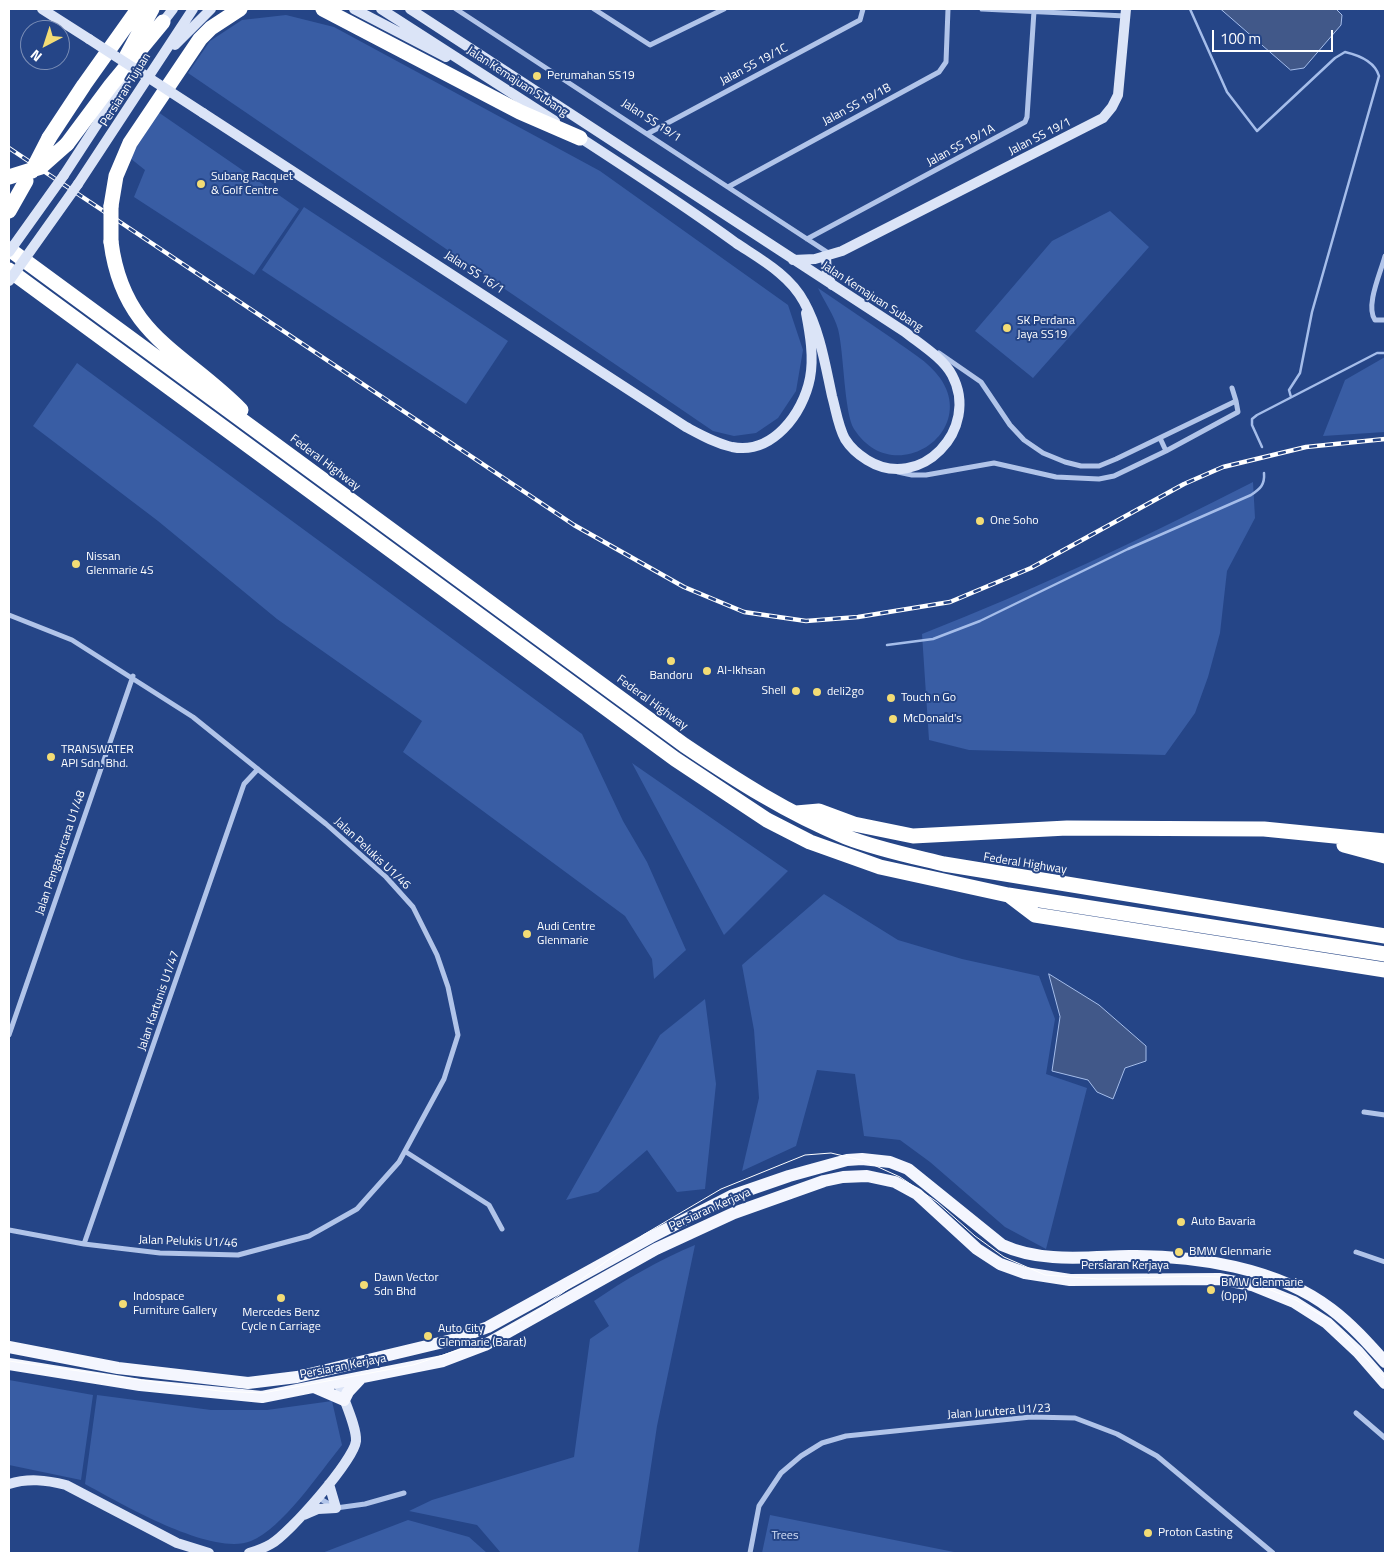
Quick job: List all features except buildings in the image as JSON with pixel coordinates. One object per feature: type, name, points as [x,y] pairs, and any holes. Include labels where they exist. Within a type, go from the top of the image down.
[{"type":"highway","points":[[9,211],[60,119],[138,9]]},
{"type":"highway","points":[[111,85],[152,9]]},
{"type":"highway","points":[[240,9],[211,28],[200,39],[130,143],[116,176],[111,206],[111,242],[114,264],[120,282],[141,322],[162,344],[224,393],[274,443]]},
{"type":"highway","points":[[323,9],[520,112],[580,138]]},
{"type":"highway","points":[[9,177],[41,167],[67,144],[111,85],[163,22]]},
{"type":"highway","name":"Federal Highway","points":[[9,250],[684,745],[743,785],[794,814],[848,837],[889,851],[944,864],[1385,936]]},
{"type":"highway","points":[[9,270],[628,725],[733,799],[802,838],[899,872],[1008,895],[1385,954]]},
{"type":"highway","points":[[794,814],[819,812],[854,824],[913,836],[1067,828],[1264,829],[1380,839]]},
{"type":"highway","points":[[1264,829],[1368,850],[1385,856]]},
{"type":"highway","points":[[1008,895],[1035,915],[1385,970]]},
{"type":"main road","name":"Jalan SS 16/1","points":[[42,9],[686,427],[713,442],[733,447],[751,447],[767,442],[778,434],[797,411],[805,397],[811,360],[804,300]]},
{"type":"main road","name":"Persiaran Tujuan","points":[[9,250],[64,175],[173,9]]},
{"type":"main road","name":"Persiaran Tujuan","points":[[9,281],[78,184],[193,9]]},
{"type":"main road","points":[[157,63],[211,9]]},
{"type":"main road","points":[[354,9],[509,91]]},
{"type":"main road","name":"Jalan Kemajuan Subang","points":[[381,9],[580,138],[768,265],[791,283],[804,300],[820,342],[843,436],[854,450],[865,459],[887,468],[909,468],[938,455],[949,441],[959,411],[958,395],[951,373],[905,332],[410,9]]},
{"type":"main road","name":"Jalan SS 19/1","points":[[792,260],[801,261],[829,256],[1103,118],[1112,107],[1118,95],[1125,12]]},
{"type":"main road","points":[[829,256],[827,275],[832,286]]},
{"type":"main road","name":"Persiaran Kerjaya","points":[[9,1347],[118,1368],[248,1383],[297,1377],[456,1339],[488,1327],[651,1237],[731,1196],[815,1167],[846,1160],[862,1159],[890,1162],[908,1169],[923,1179],[1002,1245],[1032,1256],[1071,1258],[1137,1256],[1213,1263],[1251,1270],[1296,1288],[1330,1308],[1357,1331],[1385,1362]]},
{"type":"main road","name":"Persiaran Kerjaya","points":[[9,1364],[140,1384],[262,1397],[443,1361],[485,1345],[656,1249],[734,1212],[813,1184],[843,1177],[867,1176],[895,1182],[917,1194],[977,1250],[1000,1264],[1025,1272],[1070,1280],[1219,1279],[1252,1285],[1294,1302],[1328,1323],[1385,1383]]},
{"type":"main road","points":[[344,1400],[348,1392],[362,1377]]},
{"type":"main road","points":[[249,1553],[271,1544],[302,1516],[346,1461],[356,1442],[355,1433],[338,1381]]},
{"type":"main road","points":[[313,1386],[344,1400]]},
{"type":"main road","points":[[9,1484],[21,1480],[48,1481],[66,1485],[177,1543],[209,1553]]},
{"type":"main road","points":[[302,1516],[318,1509],[336,1508],[329,1484]]},
{"type":"street","name":"Jalan SS 19/1","points":[[456,9],[807,239],[829,256]]},
{"type":"street","points":[[594,9],[650,45],[724,9]]},
{"type":"street","name":"Jalan SS 19/1C","points":[[647,134],[860,20],[863,9]]},
{"type":"street","name":"Jalan SS 19/1B","points":[[728,187],[939,72],[946,62],[948,9]]},
{"type":"street","points":[[982,9],[1034,12],[1125,12]]},
{"type":"street","name":"Jalan SS 19/1A","points":[[807,239],[1025,122],[1034,12]]},
{"type":"street","points":[[1385,256],[1371,305],[1371,315],[1375,320],[1385,320]]},
{"type":"street","points":[[905,332],[981,382],[1010,424],[1024,440],[1043,453],[1064,462],[1099,466],[1236,401]]},
{"type":"street","points":[[887,468],[912,476],[994,463],[1056,477],[1099,479],[1114,476],[1235,415],[1238,408],[1232,388]]},
{"type":"street","points":[[1160,438],[1166,451]]},
{"type":"street","name":"Jalan Pelukis U1/46","points":[[9,615],[72,640],[133,676],[193,717],[326,824],[386,877],[413,907],[437,954],[448,986],[458,1035],[444,1078],[406,1152],[358,1209],[318,1232],[238,1255],[160,1253],[84,1244],[9,1230]]},
{"type":"street","name":"Jalan Pengaturcara U1/48","points":[[9,1035],[133,676]]},
{"type":"street","name":"Jalan Kartunis U1/47","points":[[84,1244],[244,784],[258,769]]},
{"type":"street","points":[[1364,1112],[1385,1115]]},
{"type":"street","points":[[406,1152],[489,1205],[502,1229]]},
{"type":"street","points":[[1356,1252],[1385,1262]]},
{"type":"street","points":[[1356,1414],[1385,1438]]},
{"type":"street","name":"Jalan Jurutera U1/23","points":[[750,1553],[759,1506],[781,1473],[800,1456],[822,1444],[846,1436],[1032,1417],[1075,1418],[1117,1434],[1157,1456],[1273,1553]]},
{"type":"street","points":[[317,1496],[336,1508],[365,1504],[404,1493]]},
{"type":"green space","points":[[286,15],[334,27],[600,171],[788,305],[803,350],[796,391],[778,418],[756,433],[734,436],[713,431],[188,73],[210,41],[242,20]]},
{"type":"green space","name":"Subang Racquet & Golf Centre","points":[[158,112],[299,209],[254,275],[134,197],[145,170],[130,158]]},
{"type":"green space","points":[[304,207],[508,341],[466,404],[262,270]]},
{"type":"green space","points":[[1110,211],[1149,247],[1033,378],[975,331],[1052,241]]},
{"type":"green space","points":[[818,288],[918,357],[930,366],[940,378],[949,398],[948,418],[940,434],[926,447],[909,454],[889,454],[870,447],[854,429],[848,410],[838,329]]},
{"type":"green space","points":[[1385,357],[1385,432],[1323,436],[1345,380]]},
{"type":"green space","points":[[77,363],[582,734],[623,821],[647,862],[686,950],[654,979],[652,959],[625,916],[403,752],[422,721],[277,619],[158,521],[33,426]]},
{"type":"green space","points":[[1253,482],[1255,518],[1227,571],[1220,633],[1208,677],[1195,713],[1165,755],[969,750],[929,740],[922,634],[1089,562]]},
{"type":"green space","points":[[632,763],[788,871],[724,935]]},
{"type":"green space","points":[[824,894],[898,940],[962,959],[1039,976],[1055,1019],[1046,1074],[1087,1088],[1046,1249],[1005,1227],[930,1162],[900,1140],[864,1136],[855,1074],[817,1070],[796,1146],[742,1171],[759,1098],[754,1030],[742,965]]},
{"type":"green space","points":[[705,999],[716,1084],[705,1189],[677,1192],[647,1150],[598,1192],[566,1200],[660,1035]]},
{"type":"green space","points":[[695,1245],[657,1426],[638,1553],[501,1553],[477,1525],[409,1511],[432,1500],[574,1457],[590,1339],[609,1326],[594,1301],[643,1270]]},
{"type":"green space","points":[[9,1380],[93,1395],[81,1480],[9,1465]]},
{"type":"green space","points":[[97,1395],[211,1410],[267,1410],[332,1401],[342,1445],[300,1499],[263,1535],[251,1541],[234,1544],[214,1542],[166,1526],[85,1484]]},
{"type":"green space","name":"Trees","points":[[770,1515],[959,1553],[762,1553]]},
{"type":"green space","points":[[408,1520],[469,1537],[487,1553],[322,1553]]},
{"type":"shaded area","points":[[1221,9],[1336,9],[1342,15],[1341,25],[1304,68],[1291,70]]},
{"type":"shaded area","points":[[1049,974],[1099,1005],[1146,1046],[1146,1061],[1125,1068],[1113,1099],[1097,1092],[1088,1080],[1052,1071],[1060,1017]]},
{"type":"waterway","points":[[1190,9],[1227,92],[1257,131],[1335,58],[1345,52],[1370,63],[1379,76],[1312,312],[1300,373],[1289,390],[1291,397]]},
{"type":"waterway","points":[[1262,447],[1252,425],[1252,419],[1257,415],[1377,353],[1385,353]]},
{"type":"waterway","points":[[887,645],[933,639],[980,621],[1128,549],[1251,495],[1257,491],[1264,481],[1264,473]]},
{"type":"tram line","points":[[9,1361],[219,1391],[263,1393],[413,1365],[479,1343],[530,1316],[643,1235],[721,1189],[805,1155],[831,1153],[865,1161],[900,1177],[937,1202],[975,1236],[1004,1257],[1045,1275],[1099,1279],[1197,1276],[1240,1278],[1296,1300],[1330,1320],[1385,1378]]},
{"type":"railway","points":[[9,148],[574,525],[684,587],[744,612],[806,621],[858,617],[950,602],[1031,568],[1184,484],[1223,467],[1306,447],[1385,439]]},
{"type":"place","name":"Perumahan SS19","points":[[537,76]]},
{"type":"place","name":"Subang Racquet & Golf Centre","points":[[201,184]]},
{"type":"place","name":"SK Perdana Jaya SS19","points":[[1007,328]]},
{"type":"place","name":"One Soho","points":[[980,521]]},
{"type":"place","name":"Nissan Glenmarie 4S","points":[[76,564]]},
{"type":"place","name":"Bandoru","points":[[671,661]]},
{"type":"place","name":"Al-Ikhsan","points":[[707,671]]},
{"type":"place","name":"Shell","points":[[796,691]]},
{"type":"place","name":"deli2go","points":[[817,692]]},
{"type":"place","name":"Touch n Go","points":[[891,698]]},
{"type":"place","name":"McDonald's","points":[[893,719]]},
{"type":"place","name":"TRANSWATER API Sdn. Bhd.","points":[[51,757]]},
{"type":"place","name":"Audi Centre Glenmarie","points":[[527,934]]},
{"type":"place","name":"Auto Bavaria","points":[[1181,1222]]},
{"type":"place","name":"BMW Glenmarie","points":[[1179,1252]]},
{"type":"place","name":"Dawn Vector Sdn Bhd","points":[[364,1285]]},
{"type":"place","name":"BMW Glenmarie (Opp)","points":[[1211,1290]]},
{"type":"place","name":"Mercedes Benz Cycle n Carriage","points":[[281,1298]]},
{"type":"place","name":"Indospace Furniture Gallery","points":[[123,1304]]},
{"type":"place","name":"Auto City Glenmarie (Barat)","points":[[428,1336]]},
{"type":"place","name":"Proton Casting","points":[[1148,1533]]}]
